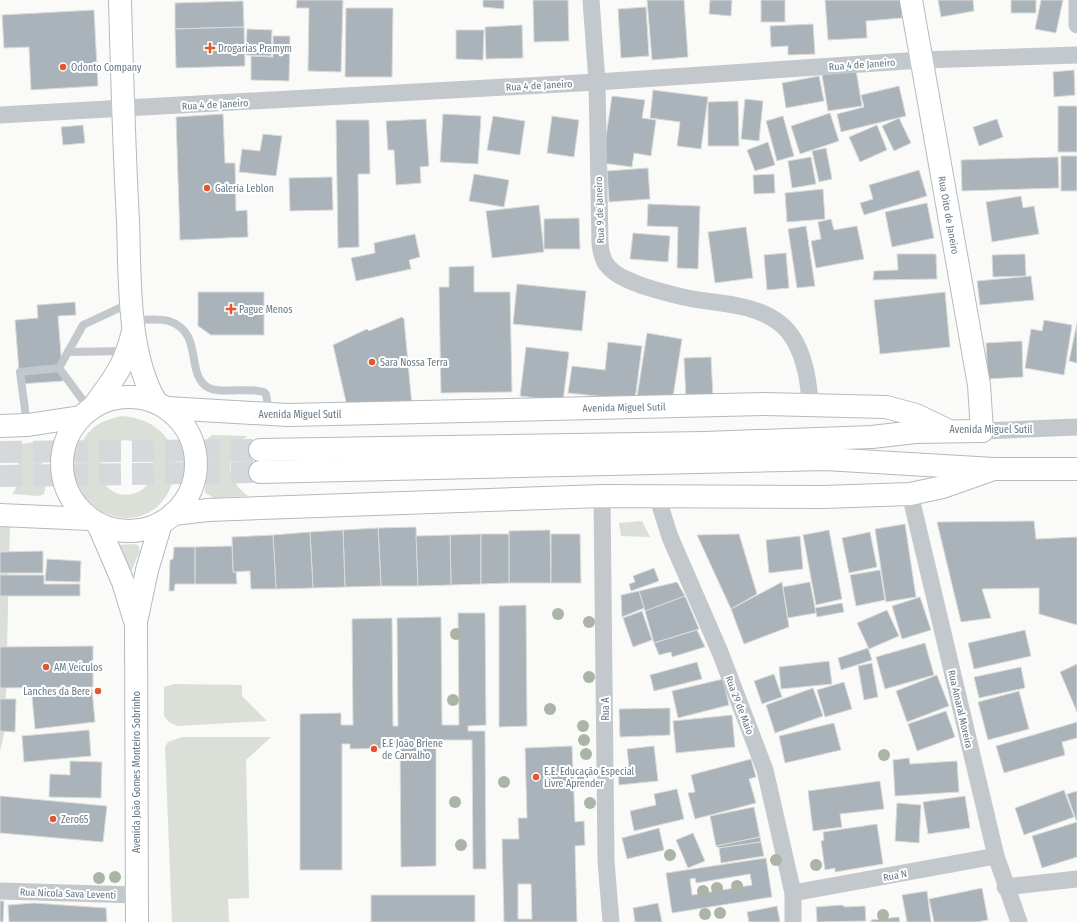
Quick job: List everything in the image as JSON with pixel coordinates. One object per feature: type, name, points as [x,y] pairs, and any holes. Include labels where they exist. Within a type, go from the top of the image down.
[{"type":"main road","points":[[120,0],[122,109],[131,326],[149,390],[161,405]]},
{"type":"main road","name":"Rua Oito de Janeiro","points":[[911,0],[978,385],[982,431]]},
{"type":"main road","points":[[131,326],[120,371],[69,434],[62,454],[62,475],[69,496],[78,508],[94,521],[114,530],[133,531],[148,528],[167,518],[208,510],[602,496],[823,497],[910,494],[943,487],[994,469]]},
{"type":"main road","points":[[0,426],[28,425],[88,411],[111,399],[128,396],[144,398],[161,405],[178,417],[190,435],[196,457],[194,480],[190,492],[167,518]]},
{"type":"main road","name":"Avenida Miguel Sutil","points":[[161,405],[269,414],[757,404],[886,407],[901,410],[949,432],[982,431]]},
{"type":"main road","points":[[260,450],[705,443],[872,437],[915,432],[949,432]]},
{"type":"main road","points":[[260,472],[825,459],[994,469],[1077,469]]},
{"type":"main road","points":[[0,515],[94,521]]},
{"type":"main road","name":"Avenida João Gomes Monteiro Sobrinho","points":[[137,922],[136,622],[147,570],[167,518]]},
{"type":"main road","name":"Avenida João Gomes Monteiro Sobrinho","points":[[94,521],[123,582],[136,622]]},
{"type":"street","name":"Rua 9 de Janeiro","points":[[591,0],[597,82],[600,244],[602,257],[606,264],[614,272],[642,286],[691,299],[746,308],[763,313],[778,322],[788,332],[798,349],[806,376],[810,405]]},
{"type":"street","points":[[1077,0],[1077,25]]},
{"type":"street","name":"Rua 4 de Janeiro","points":[[0,115],[597,82],[921,60],[1077,55]]},
{"type":"street","name":"Avenida Miguel Sutil","points":[[982,431],[1077,427]]},
{"type":"street","name":"Rua Amaral Moreira","points":[[910,494],[996,856],[1019,922]]},
{"type":"street","name":"Rua A","points":[[602,496],[606,861],[611,922]]},
{"type":"street","name":"Rua 29 de Maio","points":[[657,496],[670,537],[720,652],[765,770],[793,893],[794,922]]},
{"type":"street","name":"Rua N","points":[[793,893],[996,856]]},
{"type":"street","points":[[1006,887],[1077,879]]},
{"type":"street","name":"Rua Nicola Sava Leventi","points":[[0,891],[136,895]]},
{"type":"lane","points":[[59,368],[83,325],[131,326],[164,320],[178,326],[186,333],[191,343],[195,358],[196,372],[204,385],[215,390],[264,392],[266,394],[269,414]]},
{"type":"lane","points":[[68,352],[131,326]]},
{"type":"lane","points":[[59,368],[88,411]]},
{"type":"lane","points":[[28,425],[20,372],[59,368]]},
{"type":"shaded area","points":[[122,416],[149,423],[166,437],[174,455],[174,475],[167,494],[154,509],[136,517],[113,516],[94,507],[81,491],[75,475],[78,450],[86,435],[99,424]],"holes":[[[124,440],[143,446],[147,450],[151,455],[154,467],[152,477],[143,489],[138,492],[125,495],[115,492],[106,486],[101,476],[100,466],[103,455],[111,446]]]},
{"type":"shaded area","points":[[212,435],[247,436],[239,443],[234,451],[230,466],[235,482],[248,496],[214,498],[205,493],[209,461],[205,441]]},
{"type":"shaded area","points":[[36,442],[44,447],[41,470],[45,488],[44,494],[39,496],[12,494],[18,482],[19,470],[12,445]]},
{"type":"shaded area","points":[[0,521],[10,524],[5,730],[0,751]]},
{"type":"shaded area","points":[[642,521],[650,537],[621,536],[619,523]]},
{"type":"shaded area","points":[[118,545],[138,545],[140,551],[130,574]]},
{"type":"shaded area","points":[[174,684],[242,685],[242,696],[267,721],[177,726],[169,722],[164,716],[164,687]]},
{"type":"shaded area","points":[[182,737],[271,737],[246,760],[249,898],[228,899],[229,922],[172,922],[165,747],[168,742]]},
{"type":"building","points":[[297,0],[343,0],[341,72],[308,71],[309,8],[296,8]]},
{"type":"building","points":[[483,0],[504,0],[504,9],[483,7]]},
{"type":"building","points":[[533,0],[568,0],[569,41],[534,42]]},
{"type":"building","points":[[647,0],[684,0],[688,57],[652,60]]},
{"type":"building","points":[[710,0],[732,0],[731,16],[709,14]]},
{"type":"building","points":[[761,0],[785,0],[785,22],[761,22]]},
{"type":"building","points":[[825,0],[901,0],[902,18],[866,21],[867,38],[828,40]]},
{"type":"building","points":[[938,0],[973,0],[974,11],[941,17]]},
{"type":"building","points":[[1011,0],[1036,0],[1036,13],[1011,13]]},
{"type":"building","points":[[1041,0],[1063,0],[1056,33],[1035,29]]},
{"type":"building","points":[[243,1],[244,27],[175,29],[175,3]]},
{"type":"building","points":[[646,7],[649,56],[621,58],[618,9]]},
{"type":"building","points":[[346,8],[393,8],[392,77],[345,77]]},
{"type":"building","name":"Odonto Company","points":[[94,10],[98,86],[31,90],[29,47],[4,48],[2,15]]},
{"type":"building","points":[[813,24],[815,54],[788,55],[788,46],[771,47],[770,26]]},
{"type":"building","points":[[522,25],[523,58],[486,59],[485,27]]},
{"type":"building","name":"Drogarias Pramym","points":[[244,27],[245,66],[176,68],[175,29]]},
{"type":"building","points":[[247,29],[272,30],[271,56],[246,55]]},
{"type":"building","points":[[456,30],[484,30],[483,60],[456,59]]},
{"type":"building","points":[[273,36],[290,36],[289,81],[251,80],[251,56],[273,57]]},
{"type":"building","points":[[856,70],[862,106],[828,111],[822,75]]},
{"type":"building","points":[[1074,70],[1075,95],[1054,97],[1053,72]]},
{"type":"building","points":[[819,76],[824,101],[786,108],[782,83]]},
{"type":"building","points":[[899,86],[906,116],[841,132],[837,114],[864,107],[861,95]]},
{"type":"building","points":[[653,90],[708,97],[701,149],[677,146],[680,122],[650,118]]},
{"type":"building","points":[[612,96],[645,100],[642,118],[656,120],[651,156],[634,153],[632,167],[602,163]]},
{"type":"building","points":[[745,99],[763,101],[759,141],[741,139]]},
{"type":"building","points":[[738,101],[739,146],[708,146],[708,102]]},
{"type":"building","points":[[1058,106],[1077,106],[1077,152],[1058,152]]},
{"type":"building","points":[[830,113],[839,141],[800,154],[791,126]]},
{"type":"building","name":"Galeria Leblon","points":[[223,114],[225,163],[235,163],[236,211],[247,210],[248,237],[180,240],[176,117]]},
{"type":"building","points":[[443,114],[481,116],[478,164],[440,162]]},
{"type":"building","points":[[493,116],[525,121],[520,155],[487,150]]},
{"type":"building","points":[[552,116],[579,120],[574,157],[547,153]]},
{"type":"building","points":[[783,116],[794,156],[777,161],[766,121]]},
{"type":"building","points":[[899,118],[911,143],[894,151],[882,126]]},
{"type":"building","points":[[426,119],[429,166],[420,167],[421,183],[396,185],[394,150],[388,150],[386,121]]},
{"type":"building","points":[[997,119],[1003,137],[979,146],[973,127]]},
{"type":"building","points":[[336,120],[369,120],[370,174],[358,174],[359,247],[338,248]]},
{"type":"building","points":[[83,125],[85,143],[63,145],[61,127]]},
{"type":"building","points":[[877,125],[887,150],[860,162],[849,137]]},
{"type":"building","points":[[263,134],[282,136],[276,176],[239,172],[242,149],[260,151]]},
{"type":"building","points":[[768,142],[775,165],[755,171],[747,150]]},
{"type":"building","points":[[826,148],[832,179],[819,182],[812,151]]},
{"type":"building","points":[[1061,156],[1077,156],[1077,191],[1061,191]]},
{"type":"building","points":[[811,157],[816,184],[792,188],[788,161]]},
{"type":"building","points":[[1058,157],[1059,188],[962,191],[961,160]]},
{"type":"building","points":[[648,168],[650,199],[609,202],[607,171]]},
{"type":"building","points":[[919,170],[927,196],[864,215],[860,203],[873,199],[869,185]]},
{"type":"building","points":[[474,174],[509,180],[504,207],[469,201]]},
{"type":"building","points":[[774,174],[775,193],[754,194],[753,175]]},
{"type":"building","points":[[332,177],[333,210],[290,211],[289,178]]},
{"type":"building","points":[[823,189],[825,219],[787,222],[785,193]]},
{"type":"building","points":[[1021,196],[1023,208],[1034,206],[1039,234],[992,242],[986,202]]},
{"type":"building","points":[[927,203],[934,238],[892,247],[885,212]]},
{"type":"building","points":[[648,204],[700,206],[698,269],[677,268],[678,227],[647,226]]},
{"type":"building","points":[[539,205],[544,252],[492,258],[486,211]]},
{"type":"building","points":[[579,218],[580,249],[544,249],[544,219]]},
{"type":"building","points":[[831,219],[834,230],[857,226],[864,259],[816,268],[811,241],[821,239],[818,222]]},
{"type":"building","points":[[806,226],[815,286],[797,288],[788,229]]},
{"type":"building","points":[[746,227],[753,278],[715,283],[708,232]]},
{"type":"building","points":[[633,233],[670,236],[668,262],[630,259]]},
{"type":"building","points":[[415,234],[420,257],[409,260],[411,269],[356,281],[351,258],[375,253],[374,243]]},
{"type":"building","points":[[786,253],[789,288],[767,290],[764,255]]},
{"type":"building","points":[[897,254],[936,254],[937,279],[873,280],[874,271],[898,270]]},
{"type":"building","points":[[1025,254],[1026,276],[993,277],[992,255]]},
{"type":"building","points":[[474,266],[474,292],[510,292],[512,392],[441,393],[439,287],[449,287],[449,267]]},
{"type":"building","points":[[1031,276],[1034,300],[980,305],[977,281]]},
{"type":"building","points":[[517,284],[586,291],[582,331],[513,324]]},
{"type":"building","name":"Pague Menos","points":[[198,292],[264,292],[264,335],[211,335],[198,326]]},
{"type":"building","points":[[945,292],[950,347],[880,354],[874,300]]},
{"type":"building","points":[[75,302],[76,315],[58,316],[63,381],[20,384],[15,320],[38,318],[37,305]]},
{"type":"building","name":"Sara Nossa Terra","points":[[402,317],[404,319],[412,406],[347,406],[333,345],[367,329],[369,331]]},
{"type":"building","points":[[1044,320],[1072,325],[1064,375],[1025,368],[1031,329],[1042,331]]},
{"type":"building","points":[[1077,323],[1077,363],[1069,361]]},
{"type":"building","points":[[647,333],[682,339],[672,403],[637,397]]},
{"type":"building","points":[[1022,341],[1023,377],[988,379],[986,343]]},
{"type":"building","points":[[608,342],[642,346],[635,400],[568,393],[572,366],[605,370]]},
{"type":"building","points":[[526,347],[569,352],[563,401],[520,396]]},
{"type":"building","points":[[711,357],[713,397],[686,399],[684,358]]},
{"type":"building","points":[[1034,521],[1036,539],[1077,537],[1077,625],[1039,614],[1039,588],[982,589],[991,618],[961,622],[937,522]]},
{"type":"building","points":[[905,524],[916,597],[886,602],[875,529]]},
{"type":"building","points":[[416,527],[418,586],[381,586],[378,528]]},
{"type":"building","points":[[378,528],[381,586],[345,587],[343,530]]},
{"type":"building","points":[[343,530],[345,587],[313,588],[310,532]]},
{"type":"building","points":[[550,530],[551,583],[509,583],[509,531]]},
{"type":"building","points":[[829,530],[842,599],[816,605],[803,535]]},
{"type":"building","points":[[310,532],[313,588],[276,589],[273,535]]},
{"type":"building","points":[[870,532],[877,567],[849,573],[842,538]]},
{"type":"building","points":[[481,534],[481,584],[451,585],[450,535]]},
{"type":"building","points":[[481,534],[509,534],[509,583],[481,584]]},
{"type":"building","points":[[551,534],[580,534],[581,583],[551,583]]},
{"type":"building","points":[[739,534],[757,594],[731,609],[697,535]]},
{"type":"building","points":[[273,535],[276,589],[251,589],[250,571],[233,572],[232,537]]},
{"type":"building","points":[[450,535],[451,585],[418,586],[416,536]]},
{"type":"building","points":[[800,536],[803,569],[769,573],[766,540]]},
{"type":"building","points":[[232,546],[233,572],[236,572],[237,584],[195,584],[195,547]]},
{"type":"building","points":[[174,547],[195,547],[195,584],[175,584],[174,591],[169,591],[170,560],[173,559]]},
{"type":"building","points":[[43,551],[43,573],[0,573],[0,552]]},
{"type":"building","points":[[47,559],[81,561],[80,582],[45,581]]},
{"type":"building","points":[[654,568],[659,581],[631,591],[629,584],[635,582],[633,576]]},
{"type":"building","points":[[880,570],[885,600],[856,606],[850,575]]},
{"type":"building","points":[[0,575],[44,575],[44,584],[80,584],[80,596],[0,596]]},
{"type":"building","points":[[677,582],[685,596],[645,611],[639,591]]},
{"type":"building","points":[[782,582],[789,627],[744,644],[731,609]]},
{"type":"building","points":[[810,582],[816,613],[788,618],[783,587]]},
{"type":"building","points":[[639,591],[644,608],[622,617],[621,595]]},
{"type":"building","points":[[685,596],[699,629],[654,643],[645,611]]},
{"type":"building","points":[[920,597],[931,630],[902,639],[892,606]]},
{"type":"building","points":[[842,603],[844,612],[817,617],[815,608]]},
{"type":"building","points":[[526,605],[527,726],[499,727],[499,606]]},
{"type":"building","points":[[887,610],[899,636],[869,649],[857,623]]},
{"type":"building","points":[[642,611],[652,640],[633,647],[623,618]]},
{"type":"building","points":[[458,613],[485,613],[486,725],[468,726],[468,731],[485,731],[486,869],[473,869],[472,740],[436,740],[436,866],[401,867],[400,746],[392,746],[392,748],[350,749],[350,744],[342,744],[342,870],[300,870],[300,714],[341,713],[341,725],[353,725],[352,619],[392,618],[393,726],[398,726],[397,618],[441,617],[442,725],[459,725]]},
{"type":"building","points":[[697,630],[705,647],[672,657],[671,652],[659,655],[654,643]]},
{"type":"building","points":[[1025,630],[1031,656],[974,669],[968,643]]},
{"type":"building","points":[[925,643],[934,675],[885,689],[876,657]]},
{"type":"building","name":"AM Veículos","points":[[93,646],[93,687],[0,688],[0,647]]},
{"type":"building","points":[[868,648],[872,660],[841,670],[838,658]]},
{"type":"building","points":[[829,661],[832,684],[781,689],[779,667]]},
{"type":"building","points":[[697,662],[702,679],[654,691],[650,675]]},
{"type":"building","points":[[872,663],[878,697],[864,700],[858,666]]},
{"type":"building","points":[[1077,664],[1077,712],[1060,672]]},
{"type":"building","points":[[1021,667],[1025,688],[979,698],[974,677]]},
{"type":"building","points":[[774,674],[782,697],[762,704],[754,681]]},
{"type":"building","points":[[937,675],[949,706],[907,722],[896,691]]},
{"type":"building","points":[[723,679],[729,705],[678,718],[672,691]]},
{"type":"building","points":[[844,682],[852,709],[825,717],[817,690]]},
{"type":"building","points":[[813,688],[823,716],[775,733],[766,705]]},
{"type":"building","points":[[92,689],[95,722],[35,729],[32,696]]},
{"type":"building","points":[[1019,691],[1029,729],[988,740],[978,702]]},
{"type":"building","points":[[0,699],[16,699],[15,732],[0,731]]},
{"type":"building","points":[[670,708],[670,735],[620,737],[619,709]]},
{"type":"building","points":[[946,711],[955,737],[917,751],[908,724]]},
{"type":"building","points":[[732,715],[735,747],[676,753],[673,721]]},
{"type":"building","points":[[1077,722],[1077,738],[1062,742],[1065,755],[1004,773],[996,746]]},
{"type":"building","points":[[834,723],[841,750],[785,763],[779,736]]},
{"type":"building","points":[[89,730],[91,756],[24,762],[22,736]]},
{"type":"building","points":[[572,746],[575,822],[584,821],[585,845],[575,846],[577,922],[504,922],[502,839],[519,839],[518,818],[527,818],[525,748]],"holes":[[[518,884],[531,884],[532,919],[518,919]]]},
{"type":"building","points":[[654,746],[658,781],[619,785],[618,769],[629,768],[627,749]]},
{"type":"building","points":[[909,758],[910,764],[957,761],[959,792],[895,796],[893,760]]},
{"type":"building","points":[[751,759],[756,777],[749,779],[756,803],[695,819],[688,793],[695,792],[691,775]]},
{"type":"building","points":[[70,761],[102,762],[101,798],[49,797],[50,774],[70,775]]},
{"type":"building","points":[[880,781],[884,809],[840,814],[842,827],[813,831],[808,791]]},
{"type":"building","points":[[677,789],[684,819],[634,831],[630,811],[656,805],[654,794]]},
{"type":"building","points":[[1064,790],[1074,817],[1024,835],[1015,808]]},
{"type":"building","points":[[1077,791],[1077,820],[1076,820],[1067,794]]},
{"type":"building","name":"Zero65","points":[[0,796],[107,806],[103,842],[0,833]]},
{"type":"building","points":[[965,796],[970,828],[928,834],[923,802]]},
{"type":"building","points":[[897,803],[921,805],[919,843],[895,841]]},
{"type":"building","points":[[754,807],[760,837],[716,846],[710,816]]},
{"type":"building","points":[[1077,822],[1077,857],[1042,868],[1032,836]]},
{"type":"building","points":[[877,824],[883,864],[835,872],[835,868],[825,870],[821,841],[824,840],[823,832]]},
{"type":"building","points":[[659,828],[664,850],[627,859],[622,838]]},
{"type":"building","points":[[693,833],[705,861],[688,868],[676,840]]},
{"type":"building","points":[[760,837],[761,842],[719,848],[716,846]]},
{"type":"building","points":[[761,842],[764,856],[721,863],[719,848]]},
{"type":"building","points":[[766,858],[772,897],[672,913],[666,873]],"holes":[[[750,874],[752,885],[692,895],[690,879],[695,878],[696,883]]]},
{"type":"building","points":[[982,888],[988,920],[977,922],[934,922],[929,899]]},
{"type":"building","points":[[927,891],[931,922],[907,922],[902,895]]},
{"type":"building","points":[[371,895],[475,895],[475,922],[371,922]]},
{"type":"building","points":[[0,901],[4,901],[3,922],[0,922]]},
{"type":"building","points":[[34,903],[106,908],[107,922],[9,922],[8,905]]},
{"type":"building","points":[[658,903],[662,922],[635,922],[633,908]]},
{"type":"building","points":[[842,905],[845,907],[865,906],[866,921],[817,922],[816,907]]},
{"type":"building","points":[[777,906],[780,922],[749,922],[747,912]]},
{"type":"building","points":[[899,917],[900,922],[871,922],[871,920]]},
{"type":"tunnel","points":[[0,452],[260,450]]},
{"type":"tunnel","points":[[0,476],[260,472]]},
{"type":"place","name":"Drogarias Pramym","points":[[210,48]]},
{"type":"place","name":"Odonto Company","points":[[63,67]]},
{"type":"place","name":"Galeria Leblon","points":[[207,188]]},
{"type":"place","name":"Pague Menos","points":[[231,309]]},
{"type":"place","name":"Sara Nossa Terra","points":[[372,362]]},
{"type":"place","name":"AM Veículos","points":[[46,667]]},
{"type":"place","name":"Lanches da Bere","points":[[98,691]]},
{"type":"place","name":"E.E João Briene de Carvalho","points":[[374,749]]},
{"type":"place","name":"E.E. Educação Especial Livre Aprender","points":[[536,777]]},
{"type":"place","name":"Zero65","points":[[53,819]]}]
